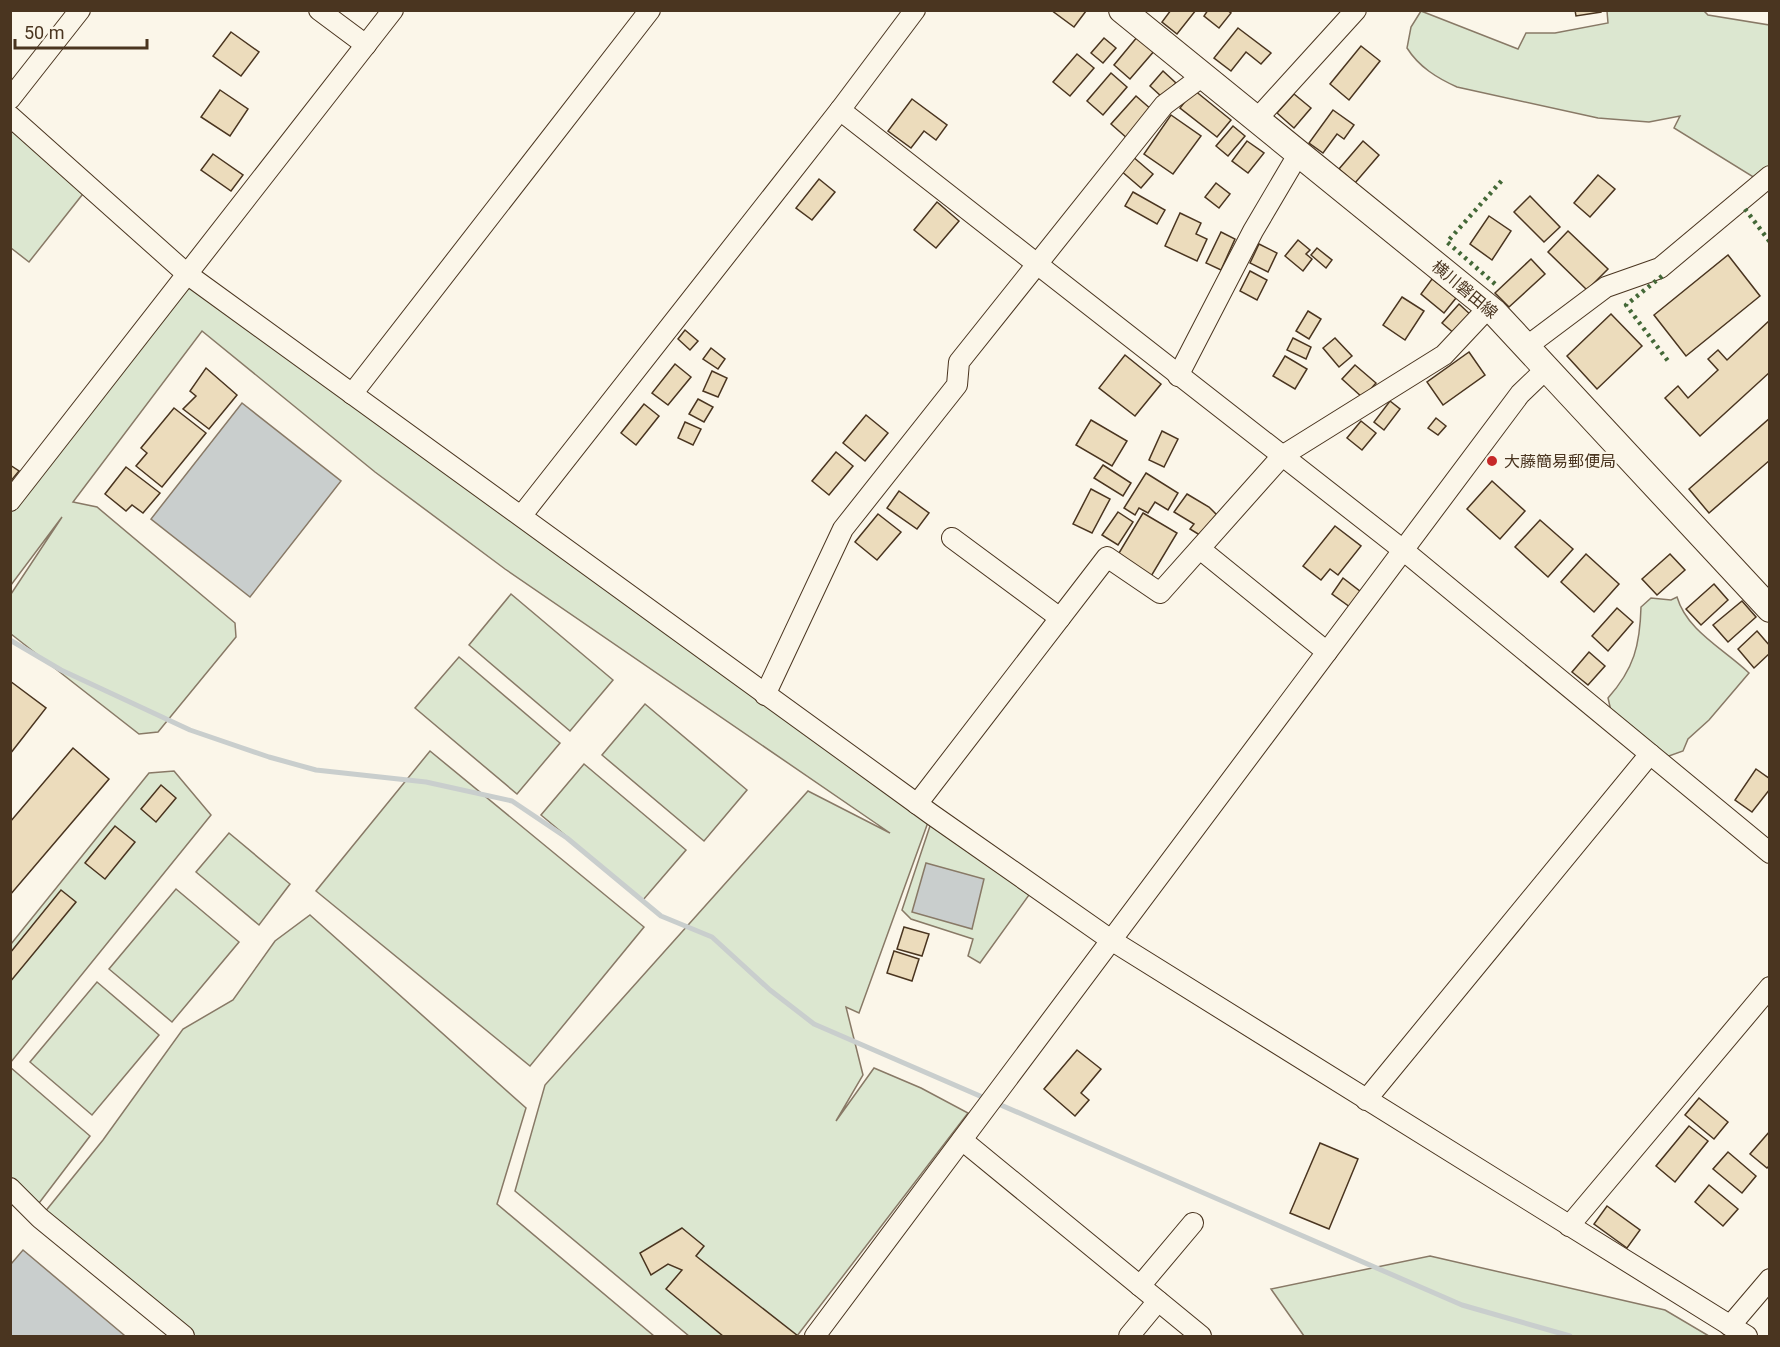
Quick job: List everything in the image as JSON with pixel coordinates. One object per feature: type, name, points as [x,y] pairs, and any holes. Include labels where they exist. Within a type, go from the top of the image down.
[{"type":"main road","name":"横川磐田線","points":[[1122,10],[1489,307],[1770,609]]},
{"type":"street","points":[[80,10],[11,114],[187,274],[522,515],[765,695],[1111,940],[1747,1336]]},
{"type":"street","points":[[319,10],[366,45]]},
{"type":"street","points":[[10,501],[393,10]]},
{"type":"street","points":[[352,394],[650,10]]},
{"type":"street","points":[[522,515],[840,110],[915,10]]},
{"type":"street","points":[[1257,119],[1356,10]]},
{"type":"street","points":[[765,695],[843,529],[957,385],[958,362],[1164,105],[1204,75]]},
{"type":"street","points":[[840,110],[1403,550],[1770,853]]},
{"type":"street","points":[[1178,376],[1253,231],[1299,153]]},
{"type":"street","points":[[1526,347],[1606,287],[1660,268],[1770,176]]},
{"type":"street","points":[[917,804],[1107,557],[1160,593],[1282,456],[1443,356],[1489,307]]},
{"type":"street","points":[[815,1336],[1520,394],[1546,369]]},
{"type":"street","points":[[952,538],[1060,618]]},
{"type":"street","points":[[1200,549],[1327,652]]},
{"type":"street","points":[[1366,1100],[1650,754]]},
{"type":"street","points":[[1569,1226],[1770,987]]},
{"type":"street","points":[[962,1140],[1201,1336]]},
{"type":"street","points":[[10,1188],[40,1218],[184,1336]]},
{"type":"street","points":[[1140,1286],[1193,1223]]},
{"type":"street","points":[[1730,1326],[1770,1279]]},
{"type":"street","points":[[1129,1336],[1158,1301]]},
{"type":"green space","points":[[1421,11],[1518,49],[1526,33],[1555,33],[1608,23],[1607,11],[1704,11],[1708,15],[1769,25],[1769,173],[1763,183],[1674,128],[1680,116],[1649,122],[1598,118],[1457,87],[1429,71],[1407,48],[1411,27]]},
{"type":"green space","points":[[15,128],[86,190],[29,262],[11,248],[10,134]]},
{"type":"green space","points":[[183,279],[931,814],[859,1013],[846,1007],[863,1075],[836,1121],[874,1068],[921,1088],[968,1113],[797,1336],[689,1336],[515,1191],[545,1085],[808,791],[890,833],[505,569],[375,472],[202,331],[73,502],[97,507],[235,623],[236,637],[158,732],[139,734],[11,634],[11,594],[62,517],[11,585],[11,501]]},
{"type":"green space","points":[[511,594],[613,680],[570,731],[469,645]]},
{"type":"green space","points":[[1677,597],[1689,620],[1698,630],[1749,673],[1709,720],[1688,739],[1683,751],[1669,756],[1660,754],[1634,728],[1611,711],[1608,698],[1624,677],[1634,656],[1641,607],[1651,598],[1671,600]]},
{"type":"green space","points":[[459,657],[560,743],[517,794],[415,708]]},
{"type":"green space","points":[[645,704],[747,790],[704,841],[602,755]]},
{"type":"green space","points":[[430,751],[644,927],[530,1066],[316,891]]},
{"type":"green space","points":[[584,764],[686,850],[643,900],[541,815]]},
{"type":"green space","points":[[174,771],[211,815],[11,1062],[11,944],[149,773]]},
{"type":"green space","points":[[931,823],[1029,895],[980,963],[968,956],[973,939],[911,919],[902,910]]},
{"type":"green space","points":[[229,833],[290,884],[259,925],[196,872]]},
{"type":"green space","points":[[176,889],[239,942],[172,1022],[109,969]]},
{"type":"green space","points":[[310,915],[526,1108],[497,1204],[654,1336],[184,1336],[40,1218],[103,1140],[183,1029],[233,1000],[275,941]]},
{"type":"green space","points":[[97,982],[159,1035],[92,1115],[30,1062]]},
{"type":"green space","points":[[10,1067],[90,1136],[33,1211],[11,1185]]},
{"type":"green space","points":[[1430,1256],[1665,1310],[1709,1336],[1304,1336],[1271,1289]]},
{"type":"shaded area","points":[[242,403],[341,481],[250,597],[151,519]]},
{"type":"shaded area","points":[[926,863],[984,879],[972,929],[912,912]]},
{"type":"shaded area","points":[[23,1250],[124,1335],[11,1336],[11,1264]]},
{"type":"building","points":[[1051,10],[1085,10],[1086,11],[1074,27]]},
{"type":"building","points":[[1171,10],[1196,10],[1177,34],[1162,22]]},
{"type":"building","points":[[1208,10],[1227,10],[1231,13],[1219,28],[1204,16]]},
{"type":"building","points":[[1575,10],[1601,10],[1601,12],[1576,16]]},
{"type":"building","points":[[1238,28],[1271,53],[1261,64],[1246,52],[1231,71],[1214,58]]},
{"type":"building","points":[[231,32],[259,52],[241,76],[213,56]]},
{"type":"building","points":[[1138,36],[1155,50],[1130,79],[1114,65]]},
{"type":"building","points":[[1104,38],[1116,48],[1103,63],[1091,53]]},
{"type":"building","points":[[1361,46],[1380,61],[1349,100],[1330,84]]},
{"type":"building","points":[[1077,54],[1094,68],[1070,96],[1053,82]]},
{"type":"building","points":[[1163,71],[1176,83],[1162,97],[1150,86]]},
{"type":"building","points":[[1111,73],[1127,87],[1103,115],[1087,101]]},
{"type":"building","points":[[220,90],[248,109],[230,136],[201,117]]},
{"type":"building","points":[[1194,90],[1231,120],[1217,137],[1180,108]]},
{"type":"building","points":[[1294,94],[1311,108],[1294,128],[1277,113]]},
{"type":"building","points":[[1136,96],[1152,110],[1128,139],[1111,124]]},
{"type":"building","points":[[912,99],[947,125],[936,140],[924,131],[911,148],[888,131]]},
{"type":"building","points":[[1333,110],[1354,125],[1344,139],[1337,134],[1323,153],[1309,143]]},
{"type":"building","points":[[1171,115],[1201,136],[1173,174],[1144,154]]},
{"type":"building","points":[[1233,126],[1245,136],[1228,156],[1216,146]]},
{"type":"building","points":[[1247,141],[1264,153],[1248,173],[1232,161]]},
{"type":"building","points":[[1363,141],[1379,155],[1355,183],[1339,169]]},
{"type":"building","points":[[213,154],[243,175],[231,191],[201,170]]},
{"type":"building","points":[[1132,156],[1153,174],[1141,188],[1120,170]]},
{"type":"building","points":[[1598,175],[1615,189],[1590,217],[1574,203]]},
{"type":"building","points":[[819,179],[835,192],[812,220],[796,208]]},
{"type":"building","points":[[1216,183],[1230,194],[1219,208],[1205,197]]},
{"type":"building","points":[[1133,192],[1165,210],[1157,224],[1125,206]]},
{"type":"building","points":[[1530,196],[1560,227],[1544,242],[1514,212]]},
{"type":"building","points":[[937,202],[959,221],[936,248],[914,230]]},
{"type":"building","points":[[1180,213],[1201,223],[1196,234],[1207,239],[1197,261],[1165,246]]},
{"type":"building","points":[[1489,216],[1511,231],[1492,260],[1470,244]]},
{"type":"building","points":[[1568,231],[1608,269],[1587,290],[1548,252]]},
{"type":"building","points":[[1221,232],[1235,239],[1221,270],[1206,263]]},
{"type":"building","points":[[1298,240],[1310,250],[1306,254],[1312,259],[1303,271],[1285,256]]},
{"type":"building","points":[[1259,244],[1277,253],[1268,272],[1250,263]]},
{"type":"building","points":[[1317,248],[1332,260],[1326,268],[1311,255]]},
{"type":"building","points":[[1728,255],[1760,296],[1686,356],[1654,315]]},
{"type":"building","points":[[1531,259],[1545,274],[1509,307],[1495,293]]},
{"type":"building","points":[[1250,271],[1267,280],[1257,300],[1240,291]]},
{"type":"building","points":[[1432,279],[1456,298],[1444,313],[1421,294]]},
{"type":"building","points":[[1402,297],[1424,311],[1405,340],[1383,325]]},
{"type":"building","points":[[1459,304],[1472,316],[1456,335],[1442,323]]},
{"type":"building","points":[[1308,311],[1321,319],[1309,339],[1296,331]]},
{"type":"building","points":[[1611,314],[1642,346],[1597,389],[1567,356]]},
{"type":"building","points":[[1770,320],[1770,372],[1700,436],[1665,398],[1678,386],[1688,398],[1718,370],[1708,359],[1718,350],[1727,360]]},
{"type":"building","points":[[685,330],[698,341],[690,350],[678,339]]},
{"type":"building","points":[[1293,338],[1311,347],[1306,359],[1287,350]]},
{"type":"building","points":[[1335,338],[1352,356],[1339,367],[1323,348]]},
{"type":"building","points":[[711,348],[725,359],[718,369],[703,359]]},
{"type":"building","points":[[1469,352],[1485,375],[1443,405],[1427,382]]},
{"type":"building","points":[[1125,355],[1161,384],[1135,416],[1099,388]]},
{"type":"building","points":[[1285,356],[1307,369],[1295,389],[1273,376]]},
{"type":"building","points":[[675,364],[691,377],[668,405],[652,393]]},
{"type":"building","points":[[1355,365],[1376,383],[1363,398],[1342,379]]},
{"type":"building","points":[[206,368],[237,395],[209,429],[183,409],[196,396],[190,391]]},
{"type":"building","points":[[712,371],[727,378],[718,397],[703,391]]},
{"type":"building","points":[[698,399],[713,407],[704,422],[689,414]]},
{"type":"building","points":[[1390,401],[1400,409],[1384,430],[1374,422]]},
{"type":"building","points":[[644,404],[659,416],[636,445],[621,433]]},
{"type":"building","points":[[174,408],[206,433],[162,487],[136,466],[147,453],[141,448]]},
{"type":"building","points":[[866,415],[888,433],[865,461],[843,443]]},
{"type":"building","points":[[1436,418],[1446,426],[1438,435],[1428,428]]},
{"type":"building","points":[[1770,418],[1770,460],[1709,513],[1689,489]]},
{"type":"building","points":[[1091,420],[1127,441],[1112,466],[1076,445]]},
{"type":"building","points":[[1361,421],[1376,433],[1362,450],[1347,438]]},
{"type":"building","points":[[685,422],[701,429],[693,445],[678,438]]},
{"type":"building","points":[[1162,431],[1178,439],[1164,467],[1149,460]]},
{"type":"building","points":[[836,452],[853,466],[829,495],[812,481]]},
{"type":"building","points":[[10,465],[19,471],[10,482]]},
{"type":"building","points":[[1103,465],[1131,483],[1123,496],[1094,478]]},
{"type":"building","points":[[126,467],[160,493],[143,513],[132,505],[126,511],[105,494]]},
{"type":"building","points":[[1146,473],[1178,493],[1168,510],[1155,502],[1148,513],[1139,508],[1135,515],[1124,508]]},
{"type":"building","points":[[1492,481],[1525,511],[1500,539],[1467,509]]},
{"type":"building","points":[[1091,489],[1110,499],[1092,533],[1073,524]]},
{"type":"building","points":[[899,491],[929,513],[917,529],[887,508]]},
{"type":"building","points":[[1187,494],[1209,507],[1221,519],[1203,537],[1190,529],[1194,524],[1174,512]]},
{"type":"building","points":[[1118,512],[1133,522],[1118,545],[1102,535]]},
{"type":"building","points":[[1143,513],[1177,533],[1150,578],[1116,558]]},
{"type":"building","points":[[878,514],[901,532],[877,560],[855,542]]},
{"type":"building","points":[[1540,520],[1573,549],[1548,577],[1515,547]]},
{"type":"building","points":[[1335,526],[1361,546],[1338,575],[1330,569],[1321,580],[1303,566]]},
{"type":"building","points":[[1586,554],[1619,584],[1594,612],[1561,582]]},
{"type":"building","points":[[1670,554],[1685,570],[1657,595],[1642,579]]},
{"type":"building","points":[[1343,578],[1361,592],[1350,607],[1332,594]]},
{"type":"building","points":[[1714,584],[1728,600],[1701,625],[1686,609]]},
{"type":"building","points":[[1742,601],[1756,617],[1728,642],[1713,625]]},
{"type":"building","points":[[1617,608],[1633,622],[1608,651],[1592,636]]},
{"type":"building","points":[[1757,631],[1770,646],[1770,653],[1754,668],[1738,649]]},
{"type":"building","points":[[1589,652],[1605,666],[1588,685],[1572,672]]},
{"type":"building","points":[[10,681],[46,708],[10,754]]},
{"type":"building","points":[[73,748],[109,779],[10,895],[10,822]]},
{"type":"building","points":[[1756,769],[1770,779],[1770,789],[1752,812],[1735,800]]},
{"type":"building","points":[[161,785],[176,798],[156,822],[141,809]]},
{"type":"building","points":[[115,826],[135,842],[105,879],[85,863]]},
{"type":"building","points":[[61,890],[76,902],[10,982],[10,953]]},
{"type":"building","points":[[904,927],[929,934],[922,956],[897,949]]},
{"type":"building","points":[[894,951],[919,959],[912,981],[887,973]]},
{"type":"building","points":[[1077,1050],[1101,1069],[1081,1093],[1089,1100],[1075,1116],[1044,1089]]},
{"type":"building","points":[[1699,1098],[1728,1122],[1714,1139],[1685,1115]]},
{"type":"building","points":[[1689,1126],[1708,1141],[1675,1182],[1656,1166]]},
{"type":"building","points":[[1770,1131],[1770,1165],[1767,1168],[1750,1154]]},
{"type":"building","points":[[1320,1143],[1358,1159],[1329,1229],[1290,1213]]},
{"type":"building","points":[[1728,1152],[1756,1176],[1742,1193],[1713,1169]]},
{"type":"building","points":[[1709,1185],[1738,1209],[1723,1226],[1695,1202]]},
{"type":"building","points":[[1607,1206],[1640,1230],[1627,1248],[1594,1224]]},
{"type":"building","points":[[682,1228],[704,1246],[696,1256],[798,1336],[723,1336],[666,1289],[682,1270],[668,1264],[651,1275],[640,1253]]},
{"type":"waterway","points":[[10,640],[61,670],[190,730],[269,757],[316,770],[426,782],[512,801],[567,838],[661,916],[712,937],[770,990],[814,1024],[1462,1305],[1570,1336]]},
{"type":"hedge","points":[[1495,284],[1447,242],[1504,178]]},
{"type":"hedge","points":[[1745,209],[1770,242]]},
{"type":"hedge","points":[[1662,276],[1626,305],[1668,361]]},
{"type":"place","name":"大藤簡易郵便局","points":[[1492,461]]}]
